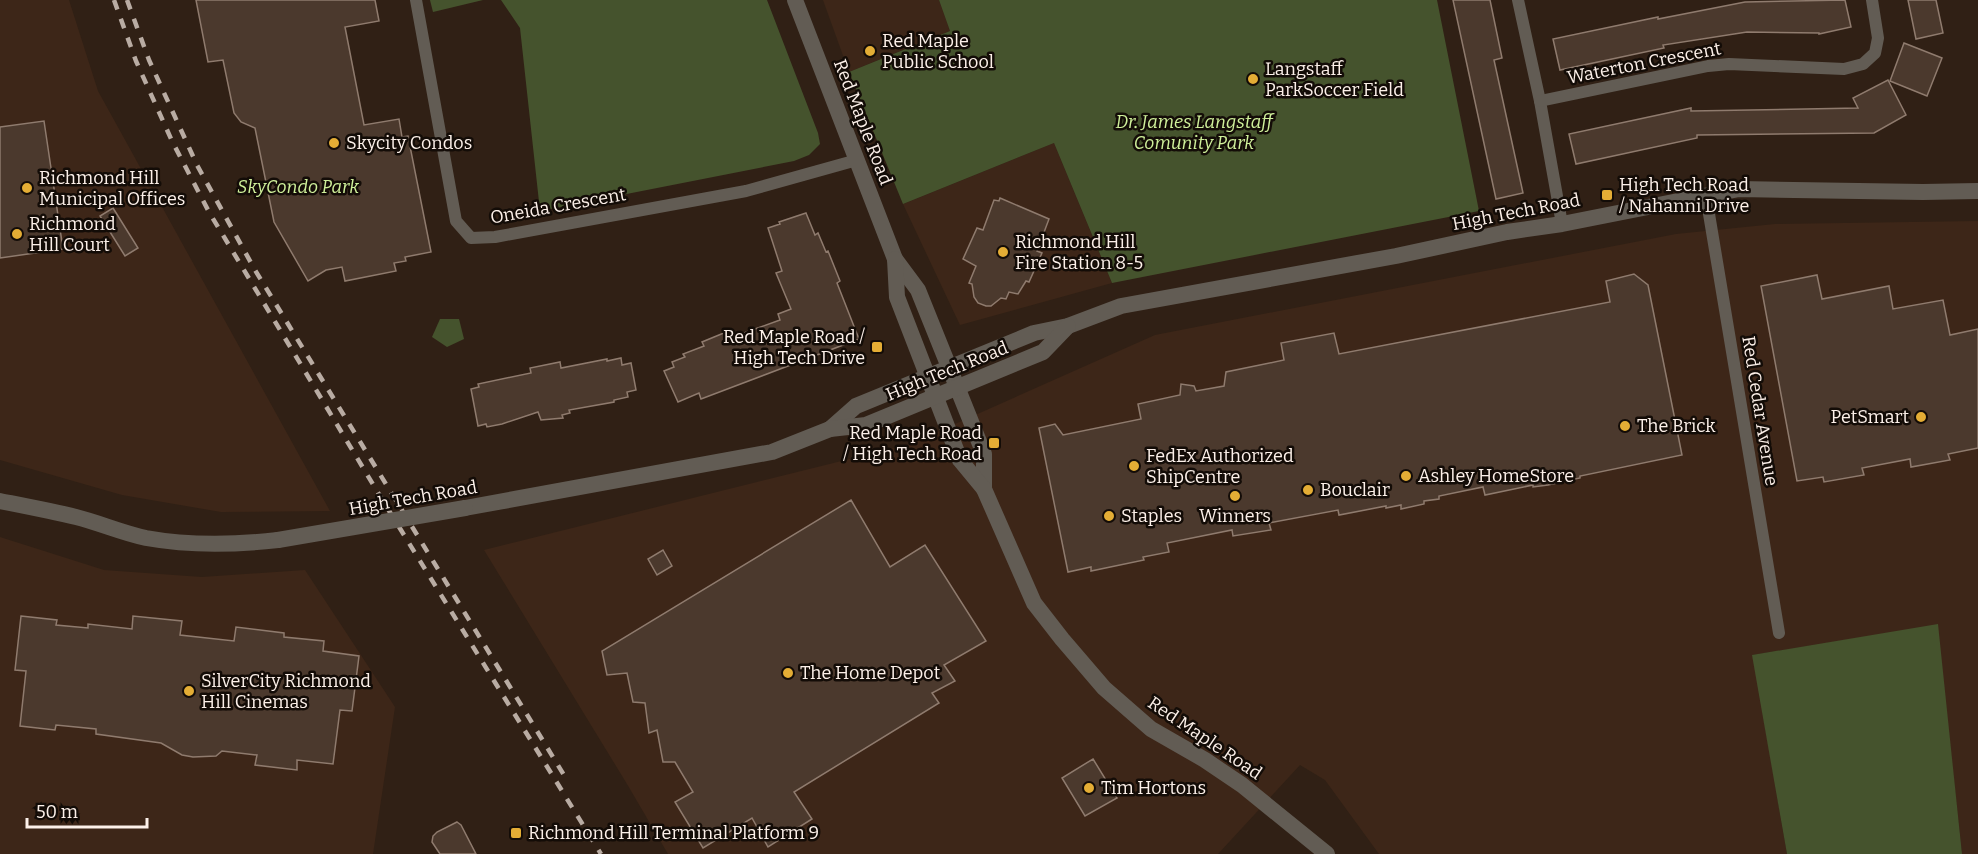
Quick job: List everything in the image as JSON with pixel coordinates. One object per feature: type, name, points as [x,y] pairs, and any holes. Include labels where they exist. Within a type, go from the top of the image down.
[{"type":"street","name":"Oneida Crescent","points":[[416,0],[456,221],[471,238],[495,237],[746,191],[857,160]]},
{"type":"street","name":"Red Maple Road","points":[[795,0],[895,258],[918,290],[984,454],[984,489]]},
{"type":"street","points":[[1518,0],[1540,101],[1562,224]]},
{"type":"street","name":"Waterton Crescent","points":[[1540,101],[1708,66],[1730,64],[1844,69],[1863,64],[1875,53],[1878,38],[1872,0]]},
{"type":"street","name":"High Tech Road","points":[[830,429],[856,406],[1034,333],[1068,326],[1121,306],[1385,258],[1507,232],[1562,224],[1739,189],[1923,192],[1978,190]]},
{"type":"street","name":"Red Cedar Avenue","points":[[1706,196],[1779,633]]},
{"type":"street","name":"Red Maple Road","points":[[895,258],[897,297],[935,398],[960,460],[984,489],[1034,603],[1104,688],[1151,729],[1242,785],[1327,854]]},
{"type":"street","name":"High Tech Road","points":[[0,501],[78,518],[147,538],[190,544],[238,544],[279,540],[772,452],[830,429],[866,425],[1044,352],[1068,326]]},
{"type":"shaded area","points":[[0,0],[69,0],[98,91],[330,511],[221,512],[122,495],[0,460]]},
{"type":"shaded area","name":"Red Maple Public School","points":[[823,0],[939,0],[950,31],[849,72]]},
{"type":"shaded area","points":[[1054,143],[1112,283],[960,325],[903,204]]},
{"type":"shaded area","points":[[1978,221],[1978,854],[1962,854],[1937,625],[1753,655],[1787,854],[1379,854],[1325,780],[1300,765],[1218,854],[668,854],[484,550],[910,444],[1155,335],[1676,234],[1775,224]]},
{"type":"shaded area","points":[[0,537],[104,570],[202,577],[305,570],[395,707],[373,854],[0,854]]},
{"type":"green space","points":[[430,0],[483,0],[433,12]]},
{"type":"green space","points":[[501,0],[767,0],[818,133],[820,144],[809,155],[794,161],[540,211],[520,28]]},
{"type":"green space","name":"Dr. James Langstaff Comunity Park","points":[[939,0],[1437,0],[1479,211],[1112,283],[1054,143],[903,204],[849,72],[950,31]]},
{"type":"green space","points":[[440,319],[459,319],[464,339],[447,347],[432,337]]},
{"type":"green space","points":[[1938,624],[1962,854],[1787,854],[1752,655]]},
{"type":"building","name":"Skycity Condos","points":[[196,0],[375,0],[379,21],[345,27],[364,125],[399,119],[402,137],[408,136],[431,252],[405,257],[406,261],[394,263],[396,271],[345,281],[342,267],[326,270],[308,281],[274,222],[255,128],[241,122],[234,113],[223,60],[208,62]]},
{"type":"building","points":[[1453,0],[1490,0],[1502,58],[1494,60],[1523,193],[1496,199]]},
{"type":"building","points":[[1845,0],[1851,27],[1819,34],[1747,32],[1663,45],[1664,48],[1560,70],[1553,39],[1745,2]]},
{"type":"building","points":[[1908,0],[1936,0],[1943,33],[1916,39]]},
{"type":"building","points":[[1904,43],[1942,58],[1927,96],[1890,81]]},
{"type":"building","points":[[1888,80],[1906,115],[1874,133],[1697,135],[1697,138],[1576,164],[1569,134],[1691,108],[1691,111],[1858,108],[1853,98]]},
{"type":"building","name":"Richmond Hill Municipal Offices","points":[[44,121],[63,249],[0,258],[0,127]]},
{"type":"building","name":"Richmond Hill Fire Station 8-5","points":[[1000,198],[1049,219],[1037,251],[1042,253],[1029,282],[1026,281],[1018,294],[1009,292],[1006,299],[1001,298],[991,306],[986,306],[978,303],[974,297],[972,284],[969,283],[976,266],[963,259],[977,228],[983,230],[994,200],[999,201]]},
{"type":"building","points":[[113,208],[138,248],[125,256],[100,216]]},
{"type":"building","points":[[806,213],[815,235],[818,233],[826,252],[828,251],[840,281],[837,283],[859,339],[701,399],[699,393],[678,402],[664,371],[674,367],[672,362],[685,357],[683,354],[704,346],[702,342],[731,330],[733,337],[780,320],[778,314],[791,309],[776,273],[782,271],[768,228]]},
{"type":"building","points":[[1634,274],[1648,285],[1682,455],[1548,485],[1533,487],[1533,485],[1485,495],[1483,487],[1439,496],[1439,499],[1424,501],[1424,504],[1401,509],[1401,505],[1386,508],[1386,506],[1339,515],[1338,510],[1269,523],[1271,530],[1233,536],[1232,530],[1167,543],[1169,552],[1143,557],[1144,560],[1091,571],[1091,567],[1068,572],[1039,428],[1055,424],[1063,435],[1141,419],[1138,404],[1180,395],[1181,384],[1194,386],[1196,391],[1224,386],[1226,372],[1284,360],[1281,343],[1334,333],[1339,354],[1610,302],[1606,281]]},
{"type":"building","points":[[1817,275],[1822,299],[1889,286],[1893,309],[1943,300],[1950,335],[1978,329],[1978,448],[1948,454],[1950,460],[1911,467],[1910,459],[1862,468],[1864,475],[1824,482],[1823,477],[1797,481],[1761,286]]},
{"type":"building","points":[[621,358],[622,365],[631,363],[636,390],[627,392],[628,397],[614,400],[614,402],[569,410],[570,413],[562,415],[563,418],[541,420],[538,412],[502,424],[478,426],[471,389],[479,387],[478,384],[531,373],[530,368],[560,362],[561,368]]},
{"type":"building","name":"The Home Depot","points":[[851,500],[890,567],[925,545],[986,641],[944,665],[955,681],[932,693],[939,703],[794,792],[812,819],[768,847],[752,818],[703,848],[675,802],[693,792],[675,762],[663,762],[657,730],[649,733],[645,703],[633,702],[627,673],[607,675],[602,651]]},
{"type":"building","points":[[663,550],[672,566],[657,575],[648,559]]},
{"type":"building","name":"SilverCity Richmond Hill Cinemas","points":[[21,616],[57,620],[56,625],[88,628],[88,624],[132,629],[133,616],[182,621],[180,635],[234,641],[236,627],[284,633],[284,637],[324,641],[323,651],[359,656],[352,711],[340,710],[333,764],[297,760],[297,770],[255,765],[257,755],[222,751],[216,756],[193,757],[182,755],[161,743],[96,734],[96,729],[56,725],[55,730],[20,726],[26,671],[15,670]]},
{"type":"building","name":"Tim Hortons","points":[[1093,759],[1117,798],[1085,816],[1062,778]]},
{"type":"building","points":[[457,822],[461,825],[476,854],[440,854],[432,842],[437,832]]},
{"type":"railway","points":[[114,0],[136,61],[172,141],[209,212],[383,501],[601,854]]},
{"type":"railway","points":[[127,0],[149,60],[197,165],[255,270],[567,780]]},
{"type":"place","name":"Red Maple Public School","points":[[870,51]]},
{"type":"place","name":"Langstaff ParkSoccer Field","points":[[1253,79]]},
{"type":"place","name":"Skycity Condos","points":[[334,143]]},
{"type":"place","name":"Richmond Hill Municipal Offices","points":[[27,188]]},
{"type":"place","name":"High Tech Road / Nahanni Drive","points":[[1607,195]]},
{"type":"place","name":"Richmond Hill Court","points":[[17,234]]},
{"type":"place","name":"Richmond Hill Fire Station 8-5","points":[[1003,252]]},
{"type":"place","name":"Red Maple Road / High Tech Drive","points":[[877,347]]},
{"type":"place","name":"PetSmart","points":[[1921,417]]},
{"type":"place","name":"The Brick","points":[[1625,426]]},
{"type":"place","name":"Red Maple Road / High Tech Road","points":[[994,443]]},
{"type":"place","name":"FedEx Authorized ShipCentre","points":[[1134,466]]},
{"type":"place","name":"Ashley HomeStore","points":[[1406,476]]},
{"type":"place","name":"Bouclair","points":[[1308,490]]},
{"type":"place","name":"Winners","points":[[1235,496]]},
{"type":"place","name":"Staples","points":[[1109,516]]},
{"type":"place","name":"The Home Depot","points":[[788,673]]},
{"type":"place","name":"SilverCity Richmond Hill Cinemas","points":[[189,691]]},
{"type":"place","name":"Tim Hortons","points":[[1089,788]]},
{"type":"place","name":"Richmond Hill Terminal Platform 9","points":[[516,833]]},
{"type":"park label","name":"SkyCondo Park","points":[[298,187]]}]
